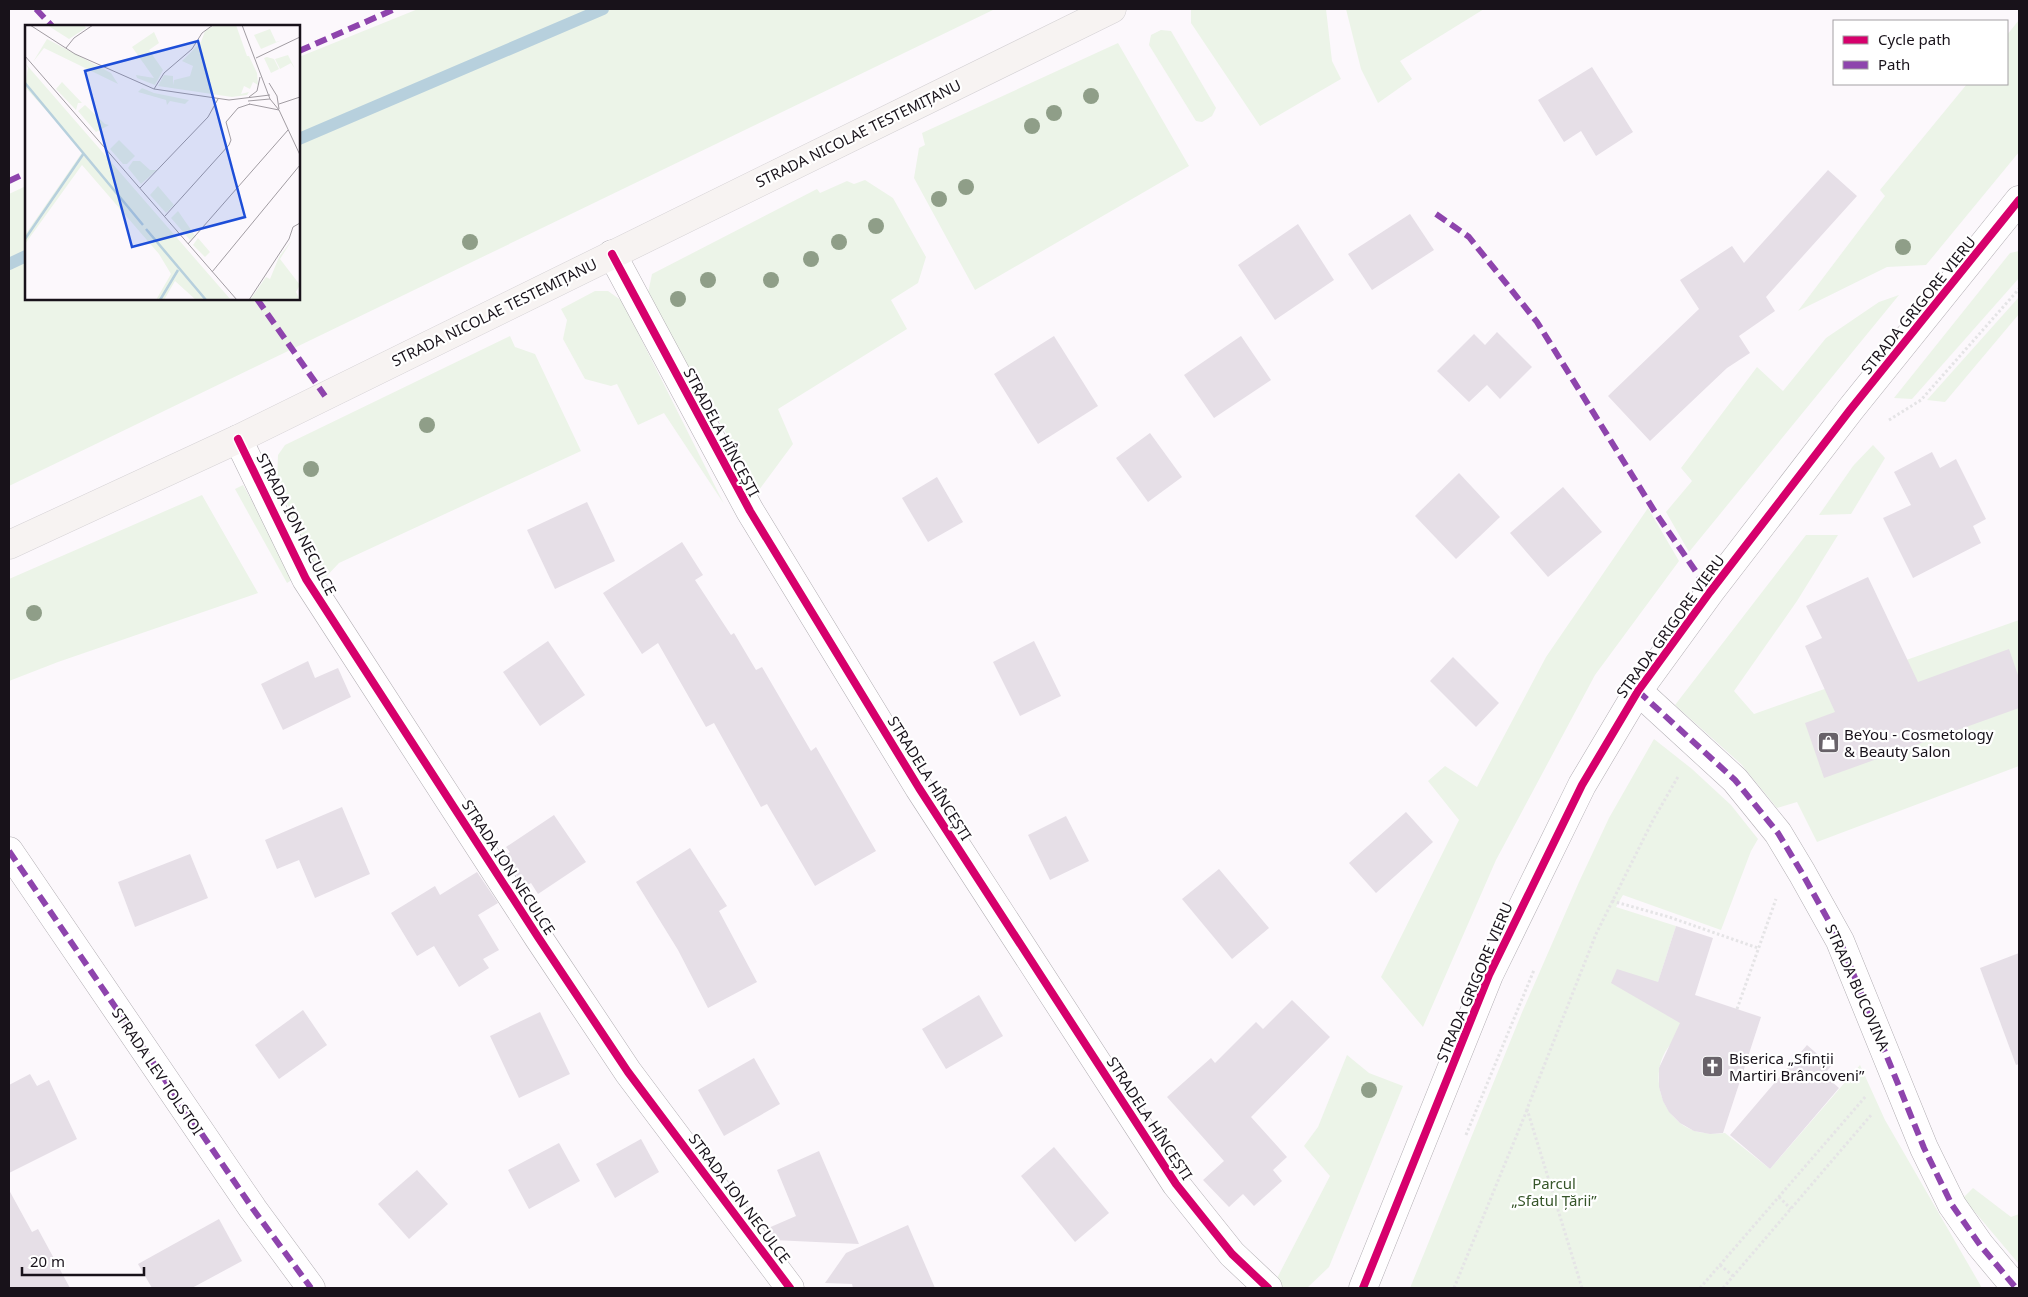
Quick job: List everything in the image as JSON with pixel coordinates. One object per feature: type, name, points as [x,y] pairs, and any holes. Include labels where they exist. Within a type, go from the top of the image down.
[{"type":"main road","name":"STRADA NICOLAE TESTEMIȚANU","points":[[9,545],[238,438],[1112,9]]},
{"type":"street","name":"STRADA GRIGORE VIERU","points":[[1363,1288],[1489,975],[1582,785],[1638,691],[1710,592],[1850,410],[2019,200]]},
{"type":"street","name":"STRADELA HÎNCEȘTI","points":[[612,254],[750,511],[919,788],[1176,1184],[1232,1254],[1268,1288]]},
{"type":"street","name":"STRADA ION NECULCE","points":[[238,438],[306,579],[538,937],[628,1072],[790,1288]]},
{"type":"street","name":"STRADA BUCOVINA","points":[[1638,691],[1735,780],[1778,833],[1840,941],[1892,1065],[1924,1148],[1952,1206],[1980,1245],[2016,1288]]},
{"type":"street","name":"STRADA LEV TOLSTOI","points":[[9,851],[253,1209],[311,1288]]},
{"type":"path","points":[[1454,1288],[1596,934],[1653,820],[1697,744]]},
{"type":"path","points":[[1737,1009],[1792,856]]},
{"type":"path","points":[[1612,901],[1669,917],[1758,948]]},
{"type":"path","points":[[1700,1288],[1892,1065]]},
{"type":"path","points":[[1723,1288],[1873,1113],[1863,1099]]},
{"type":"path","points":[[1527,1109],[1582,1288]]},
{"type":"path","points":[[1779,1197],[1791,1209]]},
{"type":"path","points":[[1720,1265],[1733,1276]]},
{"type":"green space","points":[[418,9],[995,9],[9,486],[9,194],[25,186],[25,300],[300,300],[300,57]]},
{"type":"green space","points":[[1191,9],[1326,9],[1332,61],[1341,79],[1260,126],[1191,23]]},
{"type":"green space","points":[[1346,9],[1484,9],[1400,61],[1412,79],[1378,103],[1361,69]]},
{"type":"green space","points":[[2019,20],[2019,152],[1926,265],[1887,267],[1798,311],[1885,196],[1880,190],[1966,85],[2008,85],[2008,34]]},
{"type":"green space","points":[[1161,30],[1171,31],[1216,108],[1212,116],[1202,122],[1196,121],[1149,45],[1151,35]]},
{"type":"green space","points":[[1118,43],[1189,166],[975,290],[914,178],[919,148],[925,145],[922,133]]},
{"type":"green space","points":[[865,180],[893,198],[926,257],[918,283],[891,300],[907,329],[778,409],[793,444],[759,490],[657,313],[648,293],[652,274],[817,189],[820,193],[847,181],[854,184]]},
{"type":"green space","points":[[2019,251],[2019,278],[1912,399],[1894,398],[2010,253]]},
{"type":"green space","points":[[595,291],[608,291],[622,301],[724,504],[664,413],[638,425],[617,384],[611,386],[585,379],[563,339],[567,320],[561,309]]},
{"type":"green space","points":[[1899,295],[1689,552],[1666,512],[1692,481],[1681,468],[1757,367],[1783,391],[1826,338],[1879,302]]},
{"type":"green space","points":[[2019,297],[2019,314],[1945,402],[1927,400]]},
{"type":"green space","points":[[510,336],[515,347],[535,354],[581,451],[339,563],[320,583],[277,479],[278,455],[285,445]]},
{"type":"green space","points":[[1873,445],[1885,458],[1851,514],[1819,515],[1853,466]]},
{"type":"green space","points":[[243,485],[295,578],[287,583],[235,489]]},
{"type":"green space","points":[[202,495],[258,593],[58,662],[9,681],[9,579]]},
{"type":"green space","points":[[1648,508],[1679,561],[1595,675],[1496,860],[1423,1027],[1381,977],[1459,820],[1428,781],[1445,766],[1477,787],[1546,657]]},
{"type":"green space","points":[[1806,535],[1838,535],[1797,601],[1734,691],[1754,714],[2019,620],[2019,766],[1817,842],[1797,802],[1777,808],[1741,764],[1675,705]]},
{"type":"green space","name":"Parcul „Sfatul Țării”","points":[[1654,739],[1692,769],[1731,805],[1758,839],[1751,851],[1721,930],[1623,895],[1616,907],[1676,926],[1652,1001],[1696,1028],[1676,1039],[1666,1050],[1661,1063],[1659,1076],[1660,1090],[1672,1115],[1682,1125],[1695,1131],[1710,1134],[1725,1133],[1770,1169],[1860,1065],[1885,1120],[1982,1288],[1410,1288],[1523,1010],[1579,882],[1609,818]]},
{"type":"green space","points":[[1347,1055],[1369,1073],[1403,1086],[1329,1267],[1307,1288],[1287,1288],[1274,1284],[1330,1176],[1304,1146],[1318,1127]]},
{"type":"green space","points":[[1973,1188],[2011,1217],[2019,1214],[2019,1264],[1963,1198]]},
{"type":"building","points":[[1592,67],[1633,132],[1596,156],[1581,131],[1564,142],[1538,100]]},
{"type":"building","points":[[1828,170],[1857,196],[1766,297],[1775,311],[1739,336],[1750,353],[1727,368],[1650,441],[1608,396],[1699,309],[1680,280],[1732,246],[1744,263]]},
{"type":"building","points":[[1410,214],[1434,250],[1372,290],[1348,254]]},
{"type":"building","points":[[1298,224],[1334,280],[1275,320],[1238,265]]},
{"type":"building","points":[[1497,332],[1532,367],[1500,399],[1487,385],[1469,402],[1437,371],[1474,334],[1485,345]]},
{"type":"building","points":[[1054,336],[1098,406],[1038,444],[994,374]]},
{"type":"building","points":[[1241,336],[1271,380],[1214,418],[1184,375]]},
{"type":"building","points":[[1150,433],[1182,477],[1148,502],[1116,458]]},
{"type":"building","points":[[1932,452],[1940,468],[1956,459],[1986,519],[1973,526],[1981,543],[1913,578],[1883,518],[1911,505],[1894,472]]},
{"type":"building","points":[[1459,473],[1500,517],[1456,559],[1415,516]]},
{"type":"building","points":[[937,477],[963,522],[928,542],[902,498]]},
{"type":"building","points":[[1563,487],[1602,532],[1548,577],[1510,533]]},
{"type":"building","points":[[587,502],[615,561],[555,589],[527,530]]},
{"type":"building","points":[[682,542],[703,575],[695,580],[731,635],[734,633],[756,670],[762,667],[811,751],[816,747],[876,851],[815,886],[767,804],[761,807],[714,723],[706,727],[658,643],[642,654],[603,593]]},
{"type":"building","points":[[1868,577],[1918,682],[2009,649],[2019,678],[2019,708],[1824,778],[1805,723],[1835,712],[1805,646],[1822,638],[1806,606]]},
{"type":"building","points":[[548,641],[585,695],[540,726],[503,672]]},
{"type":"building","points":[[1034,641],[1061,696],[1020,716],[993,662]]},
{"type":"building","points":[[1453,657],[1499,703],[1476,727],[1430,681]]},
{"type":"building","points":[[308,661],[315,678],[338,668],[351,697],[283,730],[261,684]]},
{"type":"building","points":[[342,807],[370,874],[315,898],[299,860],[277,869],[265,840]]},
{"type":"building","points":[[1406,812],[1433,842],[1376,893],[1349,863]]},
{"type":"building","points":[[554,815],[586,862],[538,894],[531,883],[524,887],[504,856],[510,852],[506,847]]},
{"type":"building","points":[[1066,816],[1089,861],[1050,880],[1028,835]]},
{"type":"building","points":[[690,848],[727,906],[719,911],[757,982],[708,1008],[678,950],[636,882]]},
{"type":"building","points":[[190,854],[208,898],[135,927],[118,882]]},
{"type":"building","points":[[1219,869],[1269,928],[1232,959],[1182,899]]},
{"type":"building","points":[[477,872],[498,903],[478,915],[499,950],[483,959],[489,968],[459,987],[434,946],[417,956],[391,913],[435,886],[440,895]]},
{"type":"building","name":"Biserica „Sfinții Martiri Brâncoveni”","points":[[1676,926],[1713,938],[1695,995],[1761,1017],[1723,1133],[1710,1134],[1694,1131],[1680,1123],[1669,1112],[1663,1101],[1659,1087],[1659,1068],[1680,1023],[1611,983],[1617,969],[1658,982]]},
{"type":"building","points":[[2019,953],[2019,1064],[2016,1065],[1980,968]]},
{"type":"building","points":[[979,995],[1003,1036],[946,1069],[922,1029]]},
{"type":"building","points":[[1292,1000],[1330,1037],[1251,1117],[1287,1157],[1273,1170],[1282,1181],[1254,1206],[1243,1194],[1229,1207],[1203,1180],[1224,1161],[1167,1097],[1211,1058],[1215,1063],[1256,1022],[1263,1029]]},
{"type":"building","points":[[303,1010],[327,1045],[279,1079],[255,1045]]},
{"type":"building","points":[[540,1012],[570,1074],[519,1098],[490,1036]]},
{"type":"building","points":[[1807,1045],[1831,1066],[1824,1075],[1839,1088],[1770,1169],[1730,1135]]},
{"type":"building","points":[[754,1058],[780,1104],[724,1136],[698,1090]]},
{"type":"building","points":[[30,1074],[37,1086],[49,1080],[77,1139],[9,1173],[9,1085]]},
{"type":"building","points":[[641,1139],[659,1172],[615,1198],[596,1164]]},
{"type":"building","points":[[559,1143],[580,1181],[529,1209],[508,1170]]},
{"type":"building","points":[[1054,1147],[1109,1213],[1075,1242],[1021,1176]]},
{"type":"building","points":[[819,1151],[859,1244],[773,1240],[766,1229],[796,1216],[777,1170]]},
{"type":"building","points":[[417,1170],[448,1204],[409,1239],[378,1204]]},
{"type":"building","points":[[9,1190],[32,1232],[38,1229],[70,1288],[9,1288]]},
{"type":"building","points":[[219,1219],[242,1261],[192,1288],[152,1288],[138,1264]]},
{"type":"building","points":[[908,1225],[935,1288],[853,1288],[852,1284],[825,1283],[846,1253]]},
{"type":"waterway","points":[[300,139],[603,9]]},
{"type":"waterway","points":[[9,264],[25,256]]},
{"type":"marked path","points":[[36,9],[51,25]]},
{"type":"marked path","points":[[300,51],[395,9]]},
{"type":"marked path","points":[[9,181],[25,173]]},
{"type":"marked path","points":[[1436,214],[1469,237],[1537,322],[1655,512],[1710,592]]},
{"type":"marked path","points":[[258,300],[325,396]]},
{"type":"marked path","points":[[1638,691],[1735,780],[1778,833],[1840,941],[1924,1148],[1952,1205],[1980,1245],[2016,1288]]},
{"type":"marked path","points":[[9,851],[253,1209],[311,1288]]},
{"type":"cycle path","points":[[1363,1288],[1489,975],[1582,785],[1638,691],[1710,592],[1850,410],[2019,200]]},
{"type":"cycle path","points":[[612,254],[750,511],[919,788],[1176,1184],[1232,1254],[1268,1288]]},
{"type":"cycle path","points":[[238,439],[306,579],[538,937],[628,1072],[790,1288]]},
{"type":"place","name":"BeYou - Cosmetology & Beauty Salon","points":[[1828,743]]},
{"type":"place","name":"Biserica „Sfinții Martiri Brâncoveni”","points":[[1713,1067]]}]
